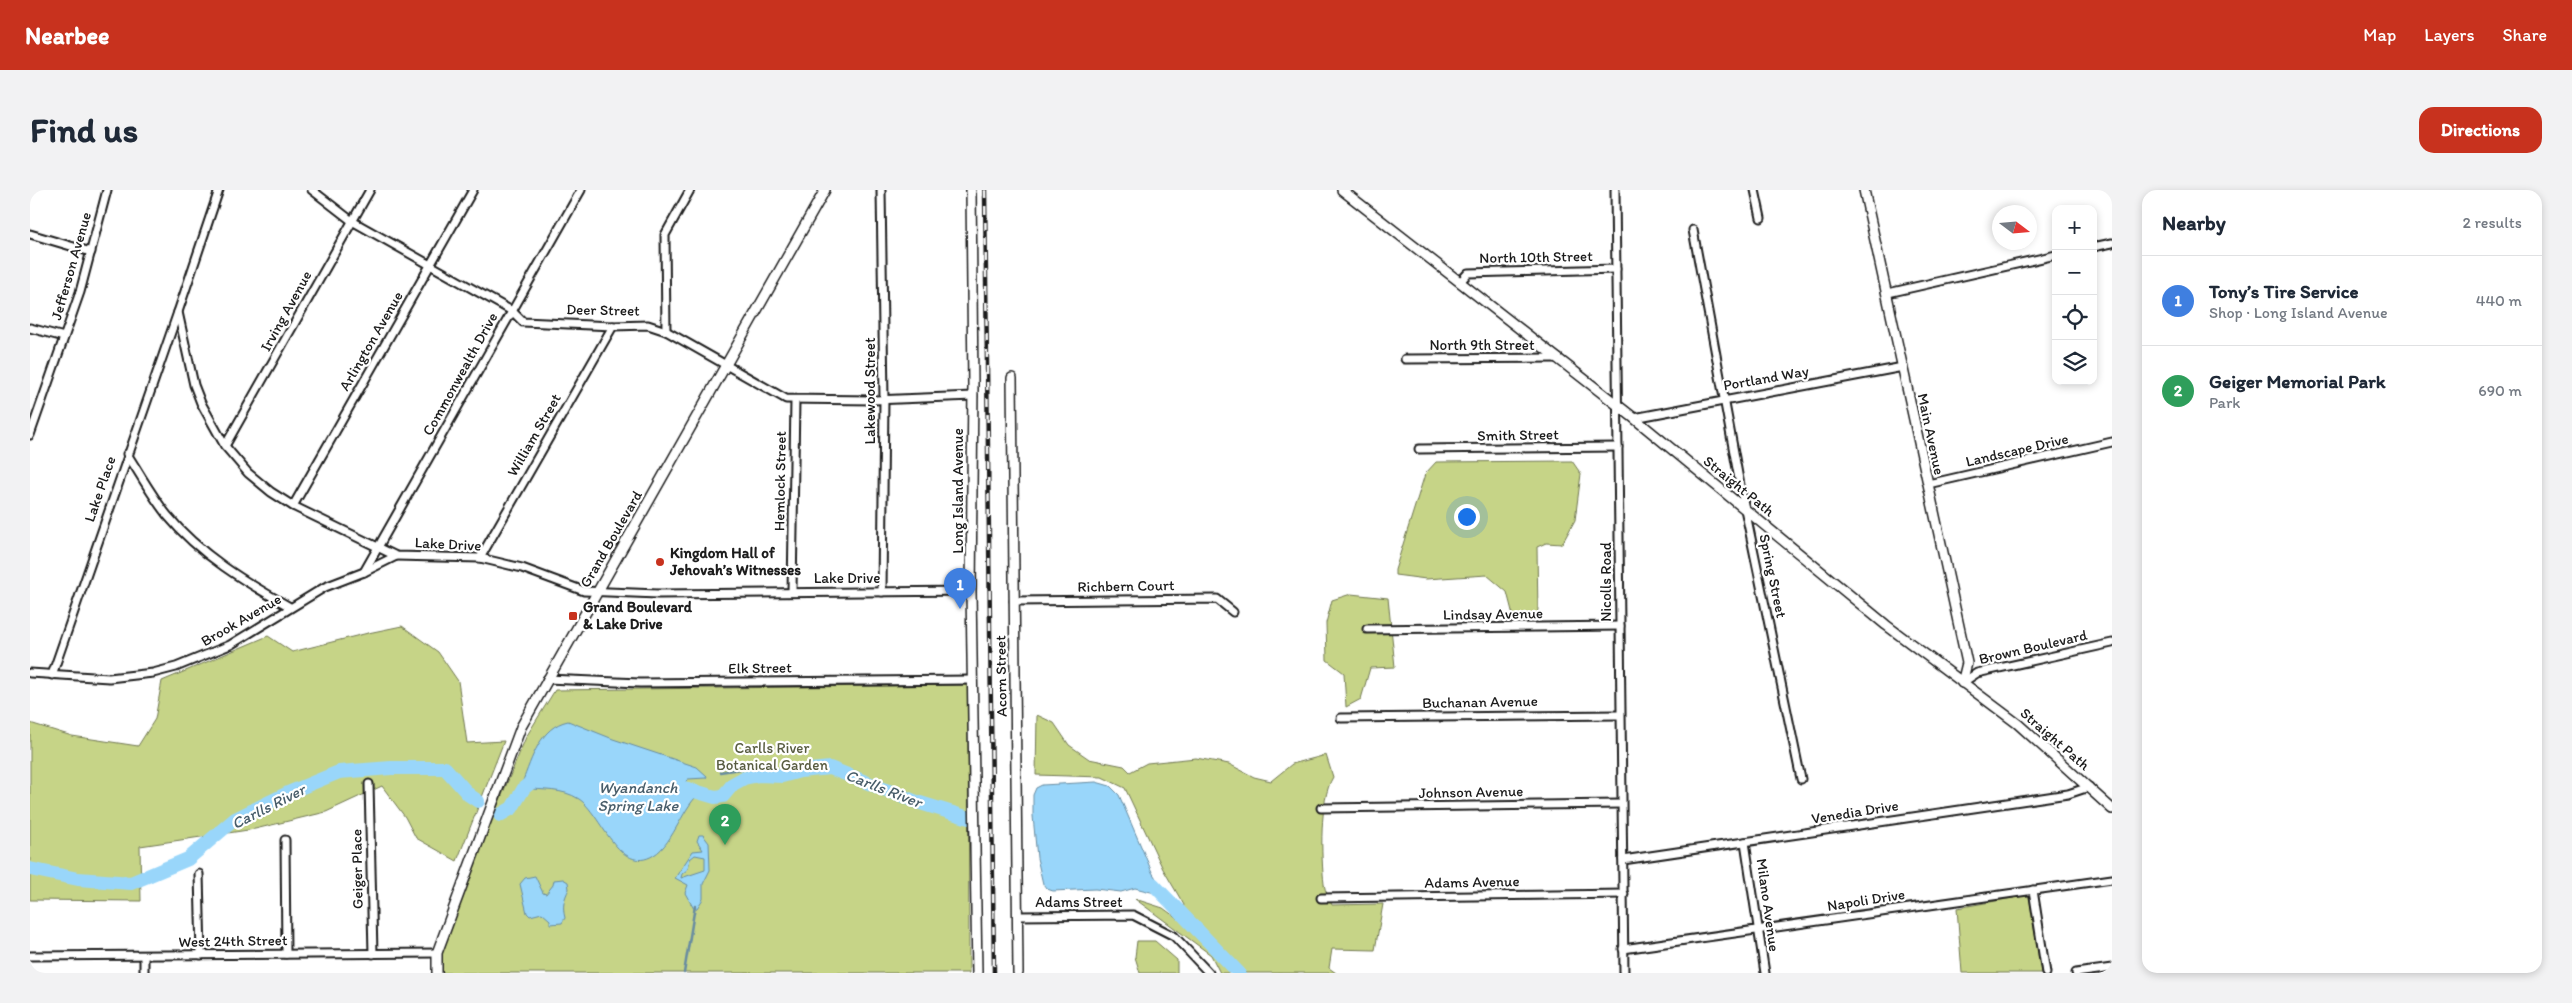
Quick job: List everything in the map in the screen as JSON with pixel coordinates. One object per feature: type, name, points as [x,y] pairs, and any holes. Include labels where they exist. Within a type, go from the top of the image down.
[{"type":"street","name":"Jefferson Avenue","points":[[30,435],[33,419],[64,337],[91,252],[107,190]]},
{"type":"street","points":[[178,312],[219,190]]},
{"type":"street","name":"Deer Street","points":[[312,190],[352,221],[512,310],[523,322],[612,326],[648,325],[666,331],[784,398],[795,400],[972,396]]},
{"type":"street","name":"Irving Avenue","points":[[226,446],[370,190]]},
{"type":"street","name":"Arlington Avenue","points":[[293,506],[473,190]]},
{"type":"street","name":"Commonwealth Drive","points":[[364,572],[581,190]]},
{"type":"street","points":[[666,331],[665,235],[690,190]]},
{"type":"street","name":"Grand Boulevard","points":[[437,973],[437,953],[514,742],[547,679],[825,190]]},
{"type":"street","name":"Lakewood Street","points":[[881,190],[884,399],[882,592]]},
{"type":"street","name":"Long Island Avenue","points":[[971,190],[971,591],[977,973]]},
{"type":"street","name":"Straight Path","points":[[1342,190],[1618,405],[1886,625],[2018,724],[2112,809]]},
{"type":"street","name":"Nicolls Road","points":[[1615,190],[1624,973]]},
{"type":"street","points":[[1755,190],[1761,218]]},
{"type":"street","name":"Main Avenue","points":[[1864,190],[1888,293],[1967,663],[1962,683]]},
{"type":"street","name":"Spring Street","points":[[1693,230],[1744,508],[1801,780]]},
{"type":"street","points":[[30,234],[91,252]]},
{"type":"street","points":[[2097,246],[2112,242]]},
{"type":"street","points":[[1888,293],[2052,257]]},
{"type":"street","name":"North 10th Street","points":[[1460,282],[1468,272],[1616,269]]},
{"type":"street","name":"Lake Drive","points":[[178,312],[194,385],[201,403],[226,446],[248,472],[271,492],[293,506],[396,556],[480,558],[522,568],[584,591],[658,594],[971,591]]},
{"type":"street","name":"Lake Place","points":[[52,675],[127,454],[178,312]]},
{"type":"street","name":"William Street","points":[[480,558],[612,326]]},
{"type":"street","points":[[30,328],[64,337]]},
{"type":"street","name":"North 9th Street","points":[[1406,359],[1558,358]]},
{"type":"street","name":"Portland Way","points":[[1634,418],[1903,368]]},
{"type":"street","name":"Acorn Street","points":[[1012,378],[1018,973]]},
{"type":"street","name":"Hemlock Street","points":[[792,592],[795,400]]},
{"type":"street","name":"Landscape Drive","points":[[1928,484],[2112,442]]},
{"type":"street","name":"Smith Street","points":[[1419,449],[1618,447]]},
{"type":"street","points":[[127,454],[163,510],[192,541],[250,585],[290,607]]},
{"type":"street","name":"Brook Avenue","points":[[30,673],[109,678],[131,677],[168,669],[204,658],[230,645],[324,587],[364,572],[396,556]]},
{"type":"street","name":"Richbern Court","points":[[1014,601],[1217,599],[1233,612]]},
{"type":"street","name":"Lindsay Avenue","points":[[1367,629],[1620,626]]},
{"type":"street","name":"Brown Boulevard","points":[[1962,683],[1977,673],[2112,642]]},
{"type":"street","name":"Elk Street","points":[[547,679],[640,683],[972,680]]},
{"type":"street","name":"Buchanan Avenue","points":[[1341,718],[1620,715]]},
{"type":"street","name":"Geiger Place","points":[[369,784],[372,954]]},
{"type":"street","name":"Venedia Drive","points":[[1623,860],[2068,794],[2089,787]]},
{"type":"street","name":"Johnson Avenue","points":[[1321,808],[1622,804]]},
{"type":"street","points":[[285,840],[286,954]]},
{"type":"street","name":"Milano Avenue","points":[[1745,842],[1765,973]]},
{"type":"street","points":[[199,874],[201,955]]},
{"type":"street","name":"Napoli Drive","points":[[1623,949],[2112,878]]},
{"type":"street","points":[[2033,890],[2046,973]]},
{"type":"street","name":"Adams Avenue","points":[[1321,898],[1624,894]]},
{"type":"street","name":"Adams Street","points":[[1018,916],[1133,915],[1174,936],[1209,973]]},
{"type":"street","name":"West 24th Street","points":[[30,956],[437,953]]},
{"type":"street","points":[[144,956],[144,973]]},
{"type":"street","points":[[2076,973],[2112,968]]},
{"type":"green space","points":[[1572,461],[1581,474],[1575,520],[1562,544],[1546,543],[1537,547],[1538,617],[1514,619],[1507,592],[1487,575],[1426,579],[1395,575],[1425,474],[1436,462]]},
{"type":"green space","points":[[1351,594],[1388,598],[1395,667],[1370,668],[1361,699],[1346,707],[1344,673],[1327,660],[1326,623],[1332,600]]},
{"type":"green space","points":[[402,626],[438,652],[458,681],[467,743],[504,741],[457,861],[416,838],[405,817],[382,786],[326,812],[255,829],[140,846],[141,901],[30,900],[30,723],[72,736],[138,746],[155,719],[162,681],[268,636],[292,652]]},
{"type":"green space","name":"Carlls River Botanical Garden","points":[[968,685],[969,973],[437,973],[437,953],[526,737],[555,690]]},
{"type":"green space","points":[[1037,715],[1054,723],[1069,745],[1089,759],[1124,766],[1130,772],[1147,763],[1196,758],[1229,764],[1254,777],[1271,781],[1292,764],[1326,755],[1333,777],[1325,800],[1322,829],[1323,873],[1327,895],[1332,905],[1383,904],[1375,950],[1332,949],[1329,968],[1336,973],[1220,973],[1211,955],[1135,899],[1163,908],[1178,919],[1184,905],[1163,869],[1125,788],[1102,777],[1036,775]]},
{"type":"green space","points":[[2029,895],[2041,973],[1962,973],[1957,908]]},
{"type":"green space","points":[[1137,941],[1155,941],[1177,960],[1177,973],[1140,973],[1135,957]]},
{"type":"water","name":"Wyandanch Spring Lake","points":[[568,721],[613,739],[697,767],[707,776],[706,778],[688,779],[685,782],[685,787],[701,788],[702,792],[690,805],[667,842],[654,855],[642,859],[631,858],[621,851],[587,806],[573,795],[559,791],[524,788],[522,783],[538,745],[550,730],[558,724]]},
{"type":"water","points":[[1096,782],[1110,786],[1119,795],[1152,872],[1167,896],[1135,888],[1121,892],[1095,889],[1053,891],[1047,889],[1043,884],[1037,858],[1033,816],[1033,795],[1036,788],[1042,785]]},
{"type":"water","points":[[699,835],[703,835],[709,843],[710,870],[703,884],[703,899],[697,908],[694,909],[685,893],[688,885],[675,878],[693,851],[703,850],[697,841]],"holes":[[[695,855],[705,857],[705,870],[681,878],[682,874],[688,869],[690,859]]]},
{"type":"water","points":[[535,876],[543,893],[546,894],[553,885],[554,880],[563,879],[568,882],[569,889],[564,906],[565,918],[562,923],[550,924],[550,920],[542,913],[530,916],[527,913],[520,884],[525,878]]},
{"type":"waterway","name":"Carlls River","points":[[30,869],[78,879],[131,883],[188,859],[235,819],[288,793],[339,772],[391,768],[445,768],[469,795],[478,801]]},
{"type":"waterway","points":[[720,772],[747,768],[759,775]]},
{"type":"waterway","name":"Carlls River","points":[[684,788],[715,797],[723,796],[733,784],[744,778],[759,775],[782,776],[800,771],[830,768],[917,802],[969,818]]},
{"type":"waterway","name":"Carlls River","points":[[500,815],[512,808],[524,788],[539,776]]},
{"type":"waterway","name":"Carlls River","points":[[1153,884],[1239,973]]},
{"type":"waterway","points":[[684,973],[695,906]]},
{"type":"railway","points":[[985,190],[994,973]]},
{"type":"place","name":"Kingdom Hall of Jehovah’s Witnesses","points":[[660,562]]},
{"type":"place","name":"Tony’s Tire Service","points":[[960,609]]},
{"type":"place","name":"Grand Boulevard & Lake Drive","points":[[573,616]]},
{"type":"place","name":"Geiger Memorial Park","points":[[725,845]]}]
